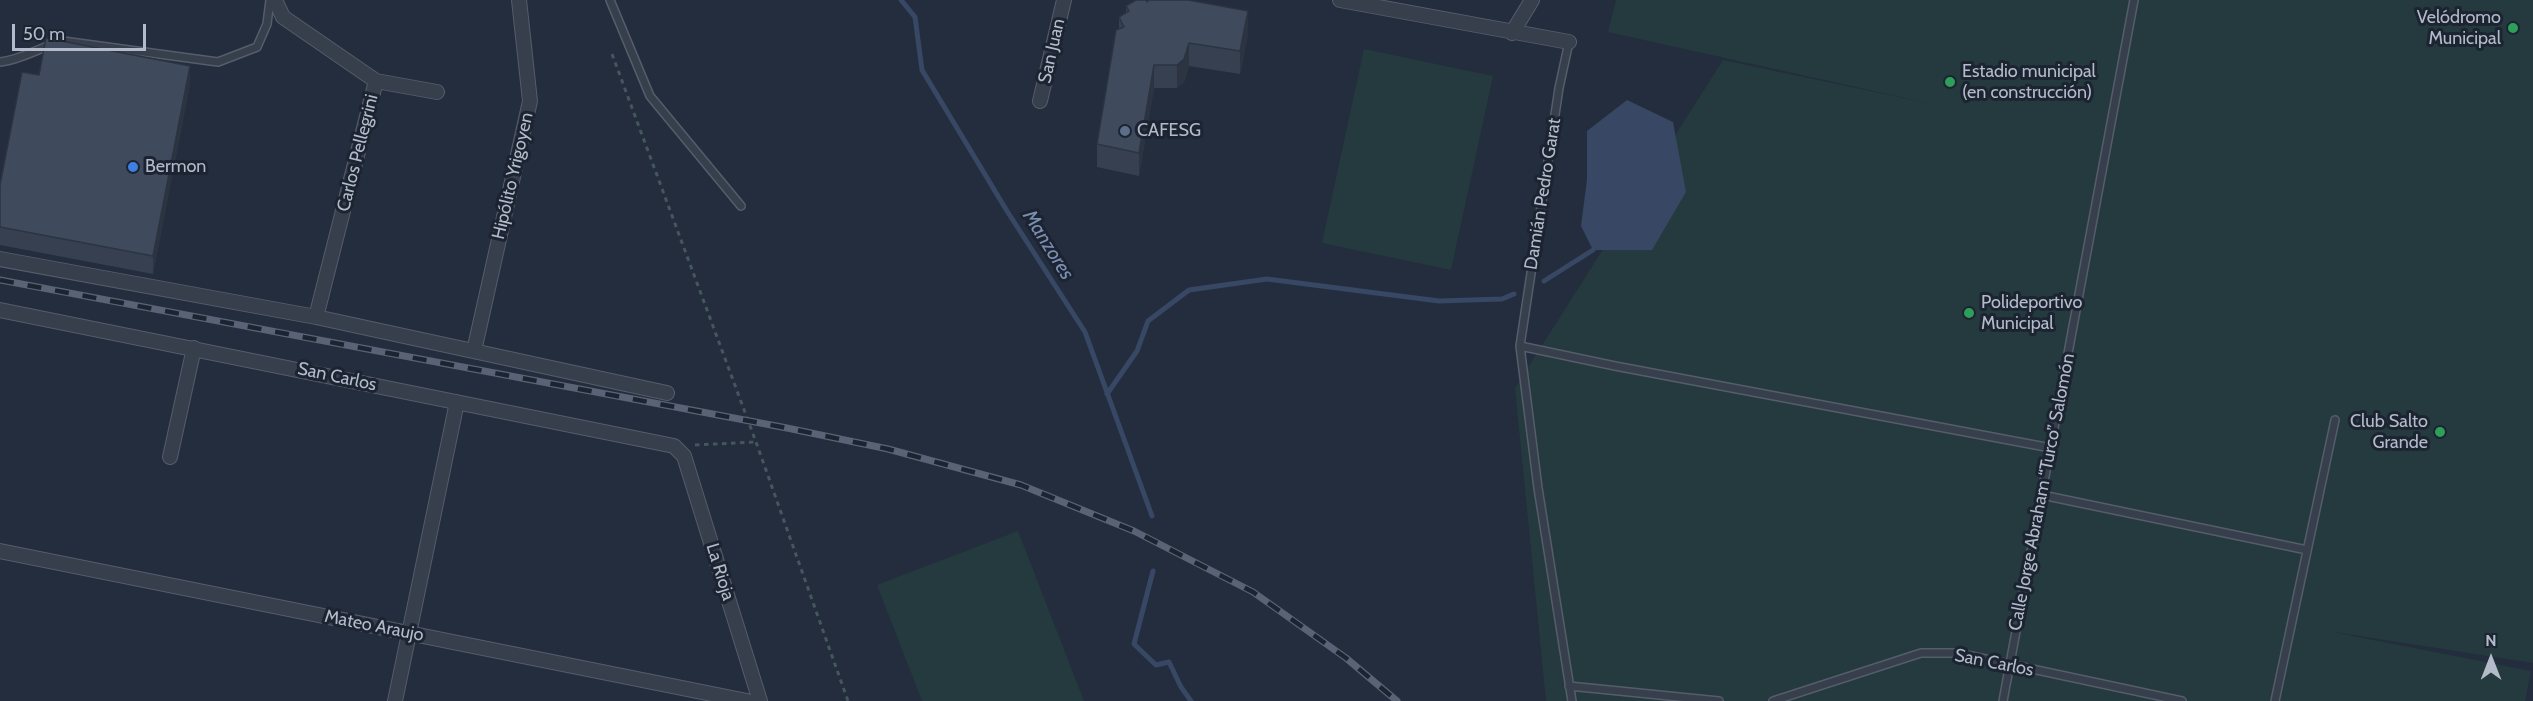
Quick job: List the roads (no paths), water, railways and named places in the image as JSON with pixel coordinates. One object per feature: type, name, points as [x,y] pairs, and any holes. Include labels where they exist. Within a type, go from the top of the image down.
[{"type":"street","name":"Carlos Pellegrini","points":[[275,0],[283,17],[376,81],[316,317]]},
{"type":"street","name":"Hipólito Yrigoyen","points":[[474,351],[530,101],[519,0]]},
{"type":"street","name":"San Juan","points":[[1040,101],[1064,0]]},
{"type":"street","points":[[1340,0],[1569,42]]},
{"type":"street","points":[[1512,33],[1532,0]]},
{"type":"street","points":[[376,81],[437,92]]},
{"type":"street","points":[[0,259],[316,317],[667,393]]},
{"type":"street","name":"San Carlos","points":[[0,310],[674,446]]},
{"type":"street","points":[[170,457],[194,348]]},
{"type":"street","points":[[395,701],[457,402]]},
{"type":"street","name":"La Rioja","points":[[674,446],[684,456],[760,701]]},
{"type":"street","name":"Mateo Araujo","points":[[0,551],[747,701]]},
{"type":"lane","points":[[0,62],[12,61],[44,45],[63,41],[218,62],[257,47],[267,24],[270,0]]},
{"type":"lane","points":[[610,0],[650,96],[741,206]]},
{"type":"lane","name":"Calle Jorge Abraham “Turco” Salomón","points":[[2002,701],[2134,0]]},
{"type":"lane","name":"Damián Pedro Garat","points":[[1569,42],[1559,88],[1520,346],[1538,488],[1559,607],[1572,701]]},
{"type":"lane","points":[[1520,346],[1627,369],[2051,448]]},
{"type":"lane","points":[[2275,701],[2335,420]]},
{"type":"lane","points":[[2042,495],[2307,550]]},
{"type":"lane","name":"San Carlos","points":[[1773,701],[1921,653],[1957,653],[2182,701]]},
{"type":"lane","points":[[1569,686],[1719,701]]},
{"type":"water","points":[[1627,100],[1673,122],[1686,192],[1652,250],[1593,250],[1581,226],[1587,179],[1587,131]]},
{"type":"waterway","name":"Manzores","points":[[901,0],[915,17],[922,70],[1007,211],[1085,332],[1152,516]]},
{"type":"waterway","points":[[1544,281],[1593,250]]},
{"type":"waterway","points":[[1107,394],[1137,351],[1148,321],[1189,290],[1267,279],[1439,301],[1502,299],[1514,294]]},
{"type":"waterway","name":"Manzores","points":[[1153,571],[1134,644],[1156,665],[1169,662],[1181,687],[1191,701]]},
{"type":"railway","points":[[0,280],[787,428],[888,449],[1021,485],[1134,531],[1253,592],[1346,658],[1397,701]]},
{"type":"place","name":"Velódromo Municipal","points":[[2513,28]]},
{"type":"place","name":"Estadio municipal (en construcción)","points":[[1950,82]]},
{"type":"place","name":"CAFESG","points":[[1125,131]]},
{"type":"place","name":"Bermon","points":[[133,167]]},
{"type":"place","name":"Polideportivo Municipal","points":[[1969,313]]},
{"type":"place","name":"Club Salto Grande","points":[[2440,432]]}]
